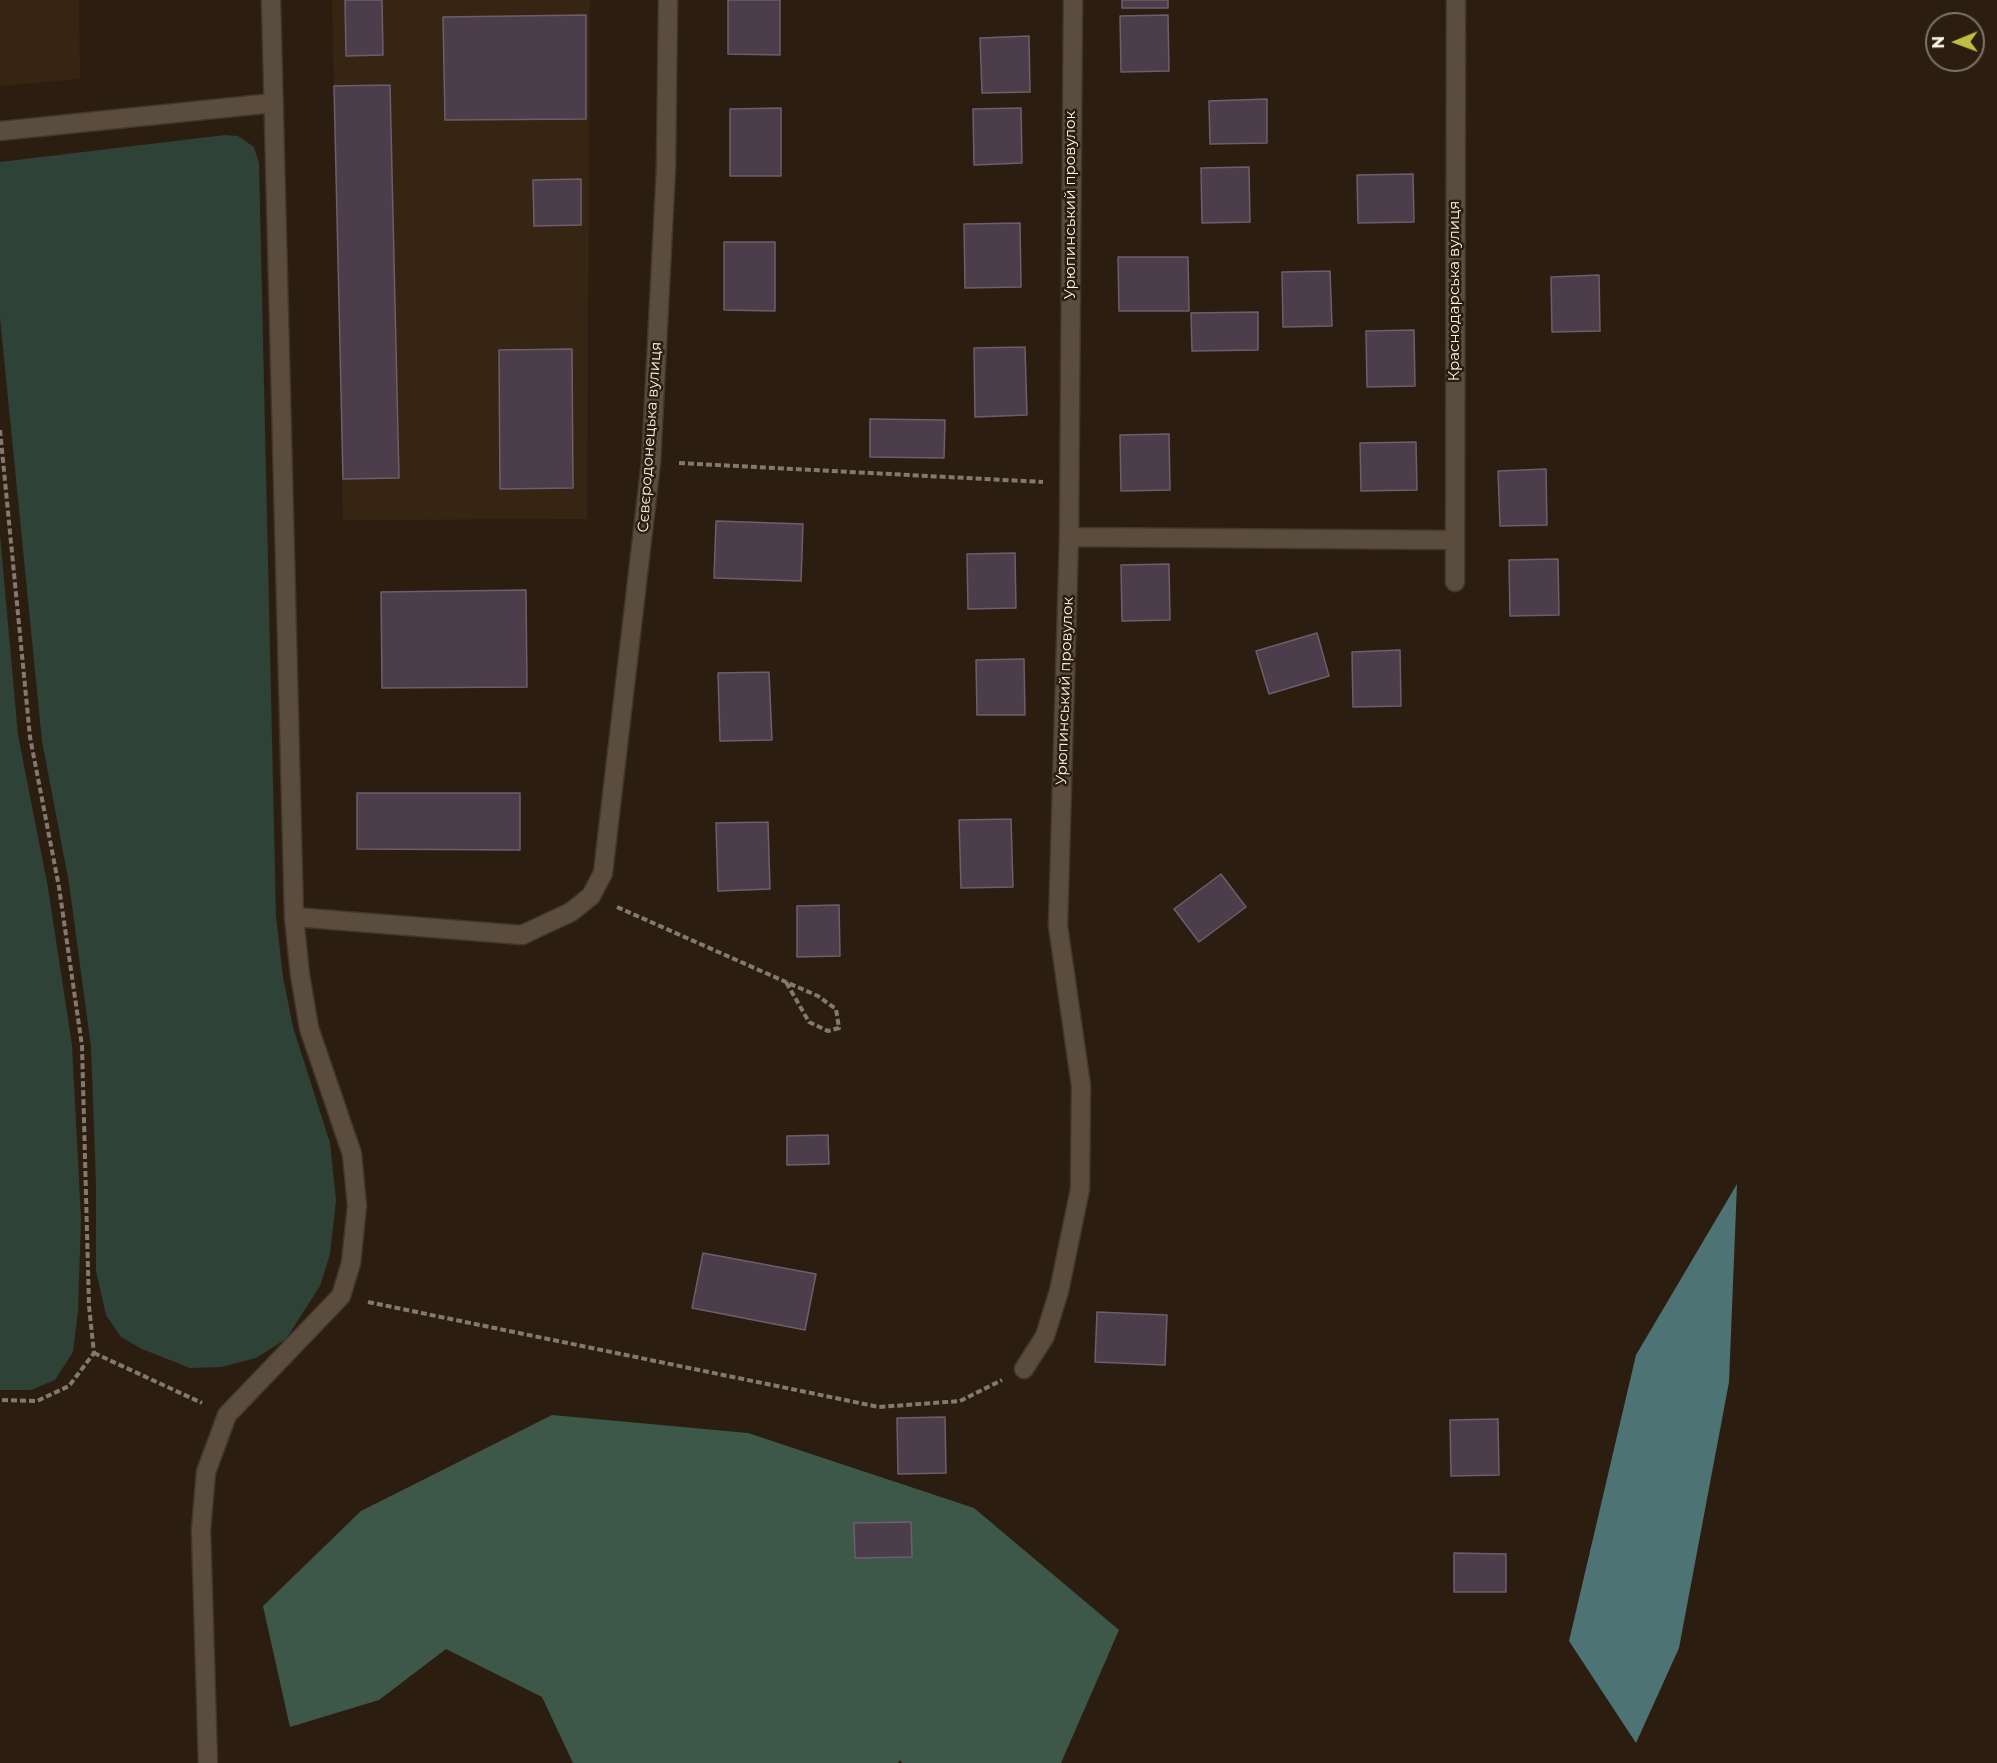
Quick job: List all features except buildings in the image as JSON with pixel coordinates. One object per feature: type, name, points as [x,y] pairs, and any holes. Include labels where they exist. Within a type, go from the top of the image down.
[{"type":"street","points":[[208,1763],[201,1530],[206,1472],[227,1415],[341,1296],[351,1263],[357,1206],[352,1154],[309,1028],[300,975],[294,917],[271,0]]},
{"type":"street","name":"Сєвєродонецька вулиця","points":[[591,896],[603,873],[651,462],[666,168],[668,0]]},
{"type":"street","name":"Урюпинський провулок","points":[[1024,1369],[1045,1336],[1059,1292],[1080,1189],[1081,1086],[1058,926],[1069,537],[1073,0]]},
{"type":"street","name":"Краснодарська вулиця","points":[[1455,582],[1453,540],[1456,0]]},
{"type":"street","points":[[0,131],[273,103]]},
{"type":"street","points":[[1069,537],[1453,540]]},
{"type":"street","points":[[294,917],[522,935],[570,912],[591,896]]},
{"type":"path","points":[[0,430],[30,737],[59,887],[82,1046],[89,1306],[94,1353],[69,1386],[37,1401],[0,1400]]},
{"type":"path","points":[[651,462],[1069,483]]},
{"type":"path","points":[[591,896],[818,996],[836,1009],[838,1028],[828,1032],[809,1022],[786,982]]},
{"type":"path","points":[[341,1296],[879,1407],[960,1401],[1024,1369]]},
{"type":"path","points":[[94,1353],[227,1415]]},
{"type":"shaded area","points":[[0,0],[79,0],[80,79],[0,86]]},
{"type":"shaded area","points":[[332,0],[590,0],[587,519],[343,520]]},
{"type":"green space","points":[[225,135],[238,136],[254,147],[259,163],[276,916],[283,977],[293,1027],[330,1143],[336,1200],[330,1254],[320,1286],[286,1339],[256,1358],[221,1367],[190,1368],[142,1349],[121,1337],[106,1315],[96,1271],[96,1184],[91,1047],[69,883],[42,741],[0,318],[0,162]]},
{"type":"green space","points":[[0,535],[18,735],[48,888],[72,1045],[81,1219],[78,1311],[73,1352],[55,1380],[31,1390],[0,1390]]},
{"type":"green space","points":[[552,1415],[748,1433],[974,1508],[1119,1630],[1061,1763],[902,1763],[900,1760],[898,1763],[573,1763],[542,1697],[446,1649],[379,1700],[290,1727],[263,1606],[361,1511]]},
{"type":"water","points":[[1737,1184],[1729,1382],[1679,1648],[1636,1743],[1569,1641],[1636,1355]]}]
